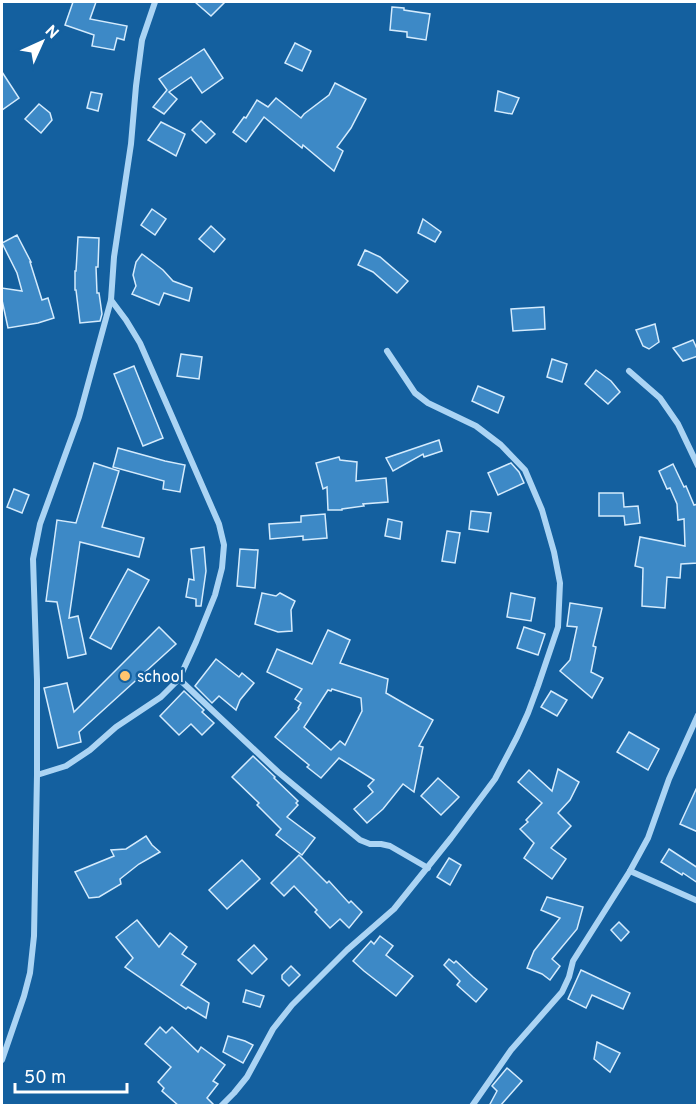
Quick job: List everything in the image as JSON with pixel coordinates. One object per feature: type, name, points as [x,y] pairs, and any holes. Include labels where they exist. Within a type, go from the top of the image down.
[{"type":"street","points":[[2,1060],[30,973],[34,936],[37,680],[33,559],[40,524],[79,417],[111,300],[114,256],[131,144],[142,40],[155,2]]},
{"type":"street","points":[[37,775],[66,766],[90,750],[116,727],[161,697],[178,679],[215,595],[222,568],[224,545],[219,524],[140,344],[111,300]]},
{"type":"street","points":[[221,1106],[246,1077],[273,1029],[292,1005],[347,950],[394,909],[495,779],[517,737],[538,686],[558,627],[560,583],[554,552],[542,510],[525,471],[501,445],[476,426],[428,403],[415,393],[387,351]]},
{"type":"street","points":[[629,371],[660,398],[678,424],[698,466]]},
{"type":"street","points":[[178,679],[278,772],[353,835],[370,844],[390,846],[428,868]]},
{"type":"street","points":[[472,1106],[511,1050],[562,992],[573,961],[630,871],[648,838],[669,779],[698,715]]},
{"type":"street","points":[[630,871],[698,901]]},
{"type":"building","points":[[73,2],[96,2],[90,19],[127,26],[124,40],[117,38],[114,50],[92,46],[94,35],[65,25]]},
{"type":"building","points":[[195,2],[225,2],[211,16]]},
{"type":"building","points":[[392,7],[430,14],[426,40],[407,37],[407,32],[390,30]]},
{"type":"building","points":[[295,43],[311,51],[302,71],[285,63]]},
{"type":"building","points":[[204,49],[223,78],[202,93],[191,77],[169,92],[177,99],[164,114],[153,107],[167,90],[159,79]]},
{"type":"building","points":[[2,72],[19,98],[2,110]]},
{"type":"building","points":[[335,83],[366,99],[351,128],[337,147],[343,151],[334,171],[264,117],[246,142],[233,132],[244,117],[246,118],[257,100],[268,107],[276,98],[301,118],[329,95]]},
{"type":"building","points":[[498,91],[519,98],[512,114],[495,111]]},
{"type":"building","points":[[91,92],[102,94],[98,111],[87,108]]},
{"type":"building","points":[[39,104],[50,113],[52,120],[41,133],[25,119]]},
{"type":"building","points":[[201,121],[215,134],[206,143],[192,130]]},
{"type":"building","points":[[161,122],[185,134],[176,156],[148,140]]},
{"type":"building","points":[[152,209],[166,219],[155,235],[141,225]]},
{"type":"building","points":[[423,219],[441,232],[435,242],[418,233]]},
{"type":"building","points":[[211,226],[225,239],[214,252],[199,239]]},
{"type":"building","points":[[17,235],[31,262],[42,300],[48,298],[54,318],[8,328],[2,288],[22,291],[17,273],[2,243]]},
{"type":"building","points":[[78,237],[99,238],[98,267],[96,267],[97,293],[99,293],[102,314],[100,321],[80,323],[75,290]]},
{"type":"building","points":[[365,250],[380,257],[408,281],[397,293],[373,272],[358,265]]},
{"type":"building","points":[[142,254],[173,281],[192,288],[189,301],[164,293],[159,305],[132,294],[136,286],[133,275],[136,262]]},
{"type":"building","points":[[544,307],[545,329],[513,331],[511,309]]},
{"type":"building","points":[[655,324],[659,342],[649,349],[643,346],[636,330]]},
{"type":"building","points":[[693,340],[698,356],[683,361],[673,348]]},
{"type":"building","points":[[181,354],[202,357],[199,379],[177,376]]},
{"type":"building","points":[[552,359],[567,364],[562,382],[547,377]]},
{"type":"building","points":[[134,366],[163,438],[143,446],[114,374]]},
{"type":"building","points":[[596,370],[611,381],[620,392],[608,404],[585,384]]},
{"type":"building","points":[[478,386],[504,397],[498,413],[472,401]]},
{"type":"building","points":[[439,440],[442,451],[424,457],[423,454],[393,471],[386,458]]},
{"type":"building","points":[[118,448],[185,465],[180,492],[163,489],[164,481],[113,467]]},
{"type":"building","points":[[339,457],[340,460],[357,462],[356,481],[386,478],[388,502],[363,504],[364,506],[342,510],[328,510],[327,487],[323,489],[316,463]]},
{"type":"building","points":[[94,463],[119,471],[102,527],[144,538],[139,557],[80,542],[69,618],[78,616],[86,654],[68,658],[57,602],[46,601],[57,520],[76,523]]},
{"type":"building","points":[[511,463],[519,472],[524,483],[498,495],[488,473]]},
{"type":"building","points":[[673,464],[694,505],[698,504],[698,563],[681,564],[680,578],[667,577],[665,608],[642,606],[643,568],[635,566],[640,537],[685,546],[684,519],[678,520],[677,504],[659,471]]},
{"type":"building","points":[[14,489],[29,495],[22,513],[7,507]]},
{"type":"building","points":[[599,493],[623,493],[624,507],[638,506],[640,523],[625,525],[624,516],[599,516]]},
{"type":"building","points":[[471,511],[491,513],[488,532],[469,529]]},
{"type":"building","points":[[325,514],[327,538],[303,540],[303,536],[270,539],[269,524],[301,522],[301,516]]},
{"type":"building","points":[[388,519],[402,522],[400,539],[385,536]]},
{"type":"building","points":[[447,531],[460,533],[455,563],[442,561]]},
{"type":"building","points":[[204,547],[206,571],[201,606],[196,606],[196,599],[186,597],[189,579],[194,580],[191,549]]},
{"type":"building","points":[[240,549],[258,550],[255,588],[237,586]]},
{"type":"building","points":[[128,569],[149,580],[111,649],[90,638]]},
{"type":"building","points":[[262,593],[276,596],[280,593],[295,601],[291,610],[292,631],[278,632],[255,624]]},
{"type":"building","points":[[511,593],[535,598],[531,621],[507,617]]},
{"type":"building","points":[[570,603],[602,608],[593,646],[596,647],[591,672],[603,678],[592,698],[560,671],[570,660],[577,627],[567,626]]},
{"type":"building","name":"school","points":[[159,627],[176,644],[79,732],[81,742],[58,748],[44,688],[67,683],[74,712]]},
{"type":"building","points":[[524,627],[545,634],[538,655],[517,648]]},
{"type":"building","points":[[328,630],[350,640],[340,663],[388,679],[386,693],[433,720],[419,746],[423,747],[414,792],[403,784],[383,809],[367,823],[354,809],[373,792],[368,786],[374,780],[339,758],[321,778],[275,737],[299,709],[301,703],[295,699],[302,689],[267,672],[277,649],[312,664]],"holes":[[[332,689],[361,698],[362,711],[345,745],[340,741],[331,750],[304,727],[328,690]]]},
{"type":"building","points":[[216,659],[239,677],[242,673],[254,683],[240,700],[236,710],[219,696],[212,703],[195,686]]},
{"type":"building","points":[[184,691],[214,723],[202,735],[191,724],[179,735],[160,716]]},
{"type":"building","points":[[551,691],[567,700],[557,716],[541,707]]},
{"type":"building","points":[[629,732],[659,749],[648,770],[617,752]]},
{"type":"building","points":[[253,756],[298,801],[296,803],[298,805],[287,817],[315,838],[302,855],[276,835],[281,829],[257,805],[259,803],[232,777]]},
{"type":"building","points":[[558,769],[579,782],[570,800],[558,813],[571,826],[551,848],[566,859],[552,879],[524,858],[534,843],[520,829],[542,803],[518,782],[529,770],[552,791]]},
{"type":"building","points":[[438,778],[459,797],[441,815],[421,796]]},
{"type":"building","points":[[698,785],[698,832],[680,824]]},
{"type":"building","points":[[146,836],[160,852],[139,864],[120,879],[121,884],[99,897],[89,898],[75,872],[114,856],[111,850],[126,849]]},
{"type":"building","points":[[669,849],[698,868],[698,883],[661,862]]},
{"type":"building","points":[[299,855],[327,883],[329,881],[349,903],[351,901],[362,912],[349,928],[340,919],[330,928],[315,912],[317,910],[294,886],[284,896],[271,883]]},
{"type":"building","points":[[449,858],[461,865],[450,885],[437,877]]},
{"type":"building","points":[[242,860],[260,879],[227,909],[209,890]]},
{"type":"building","points":[[547,897],[583,907],[577,929],[552,959],[560,966],[550,980],[527,968],[534,951],[560,918],[541,910]]},
{"type":"building","points":[[137,920],[159,947],[170,933],[187,947],[182,954],[196,964],[181,985],[209,1003],[206,1018],[188,1007],[186,1009],[125,967],[133,958],[116,937]]},
{"type":"building","points":[[619,922],[629,932],[621,941],[611,930]]},
{"type":"building","points":[[380,936],[393,946],[386,955],[413,976],[396,996],[353,961],[371,941],[374,944]]},
{"type":"building","points":[[254,945],[267,959],[252,974],[238,960]]},
{"type":"building","points":[[449,959],[454,963],[456,961],[487,989],[476,1002],[457,985],[460,981],[444,965]]},
{"type":"building","points":[[291,966],[300,975],[289,986],[282,979],[282,975]]},
{"type":"building","points":[[581,970],[630,993],[623,1009],[592,995],[586,1008],[568,999]]},
{"type":"building","points":[[246,990],[264,996],[260,1007],[243,1002]]},
{"type":"building","points":[[160,1027],[166,1033],[172,1027],[198,1052],[201,1047],[225,1065],[213,1081],[218,1084],[207,1098],[215,1106],[179,1106],[162,1091],[164,1088],[158,1082],[171,1067],[145,1044]]},
{"type":"building","points":[[228,1036],[253,1045],[243,1063],[223,1052]]},
{"type":"building","points":[[597,1042],[620,1053],[610,1072],[594,1059]]},
{"type":"building","points":[[507,1068],[522,1081],[500,1106],[489,1106],[497,1091],[492,1086]]},
{"type":"place","name":"school","points":[[125,676]]}]
